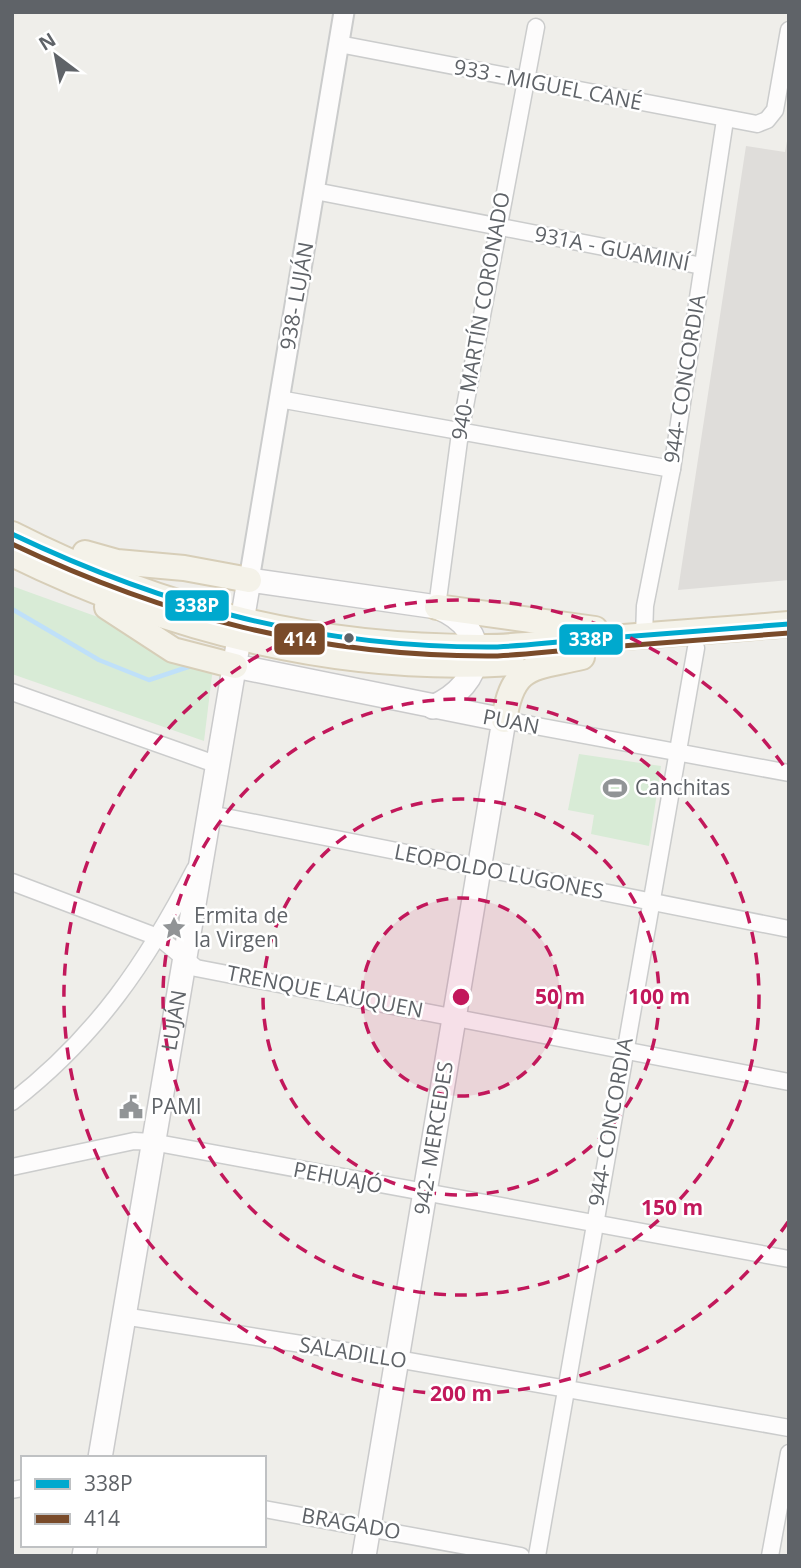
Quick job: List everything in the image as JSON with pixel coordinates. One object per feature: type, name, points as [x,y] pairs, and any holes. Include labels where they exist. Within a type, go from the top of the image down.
[{"type":"main road","points":[[12,520],[91,556],[644,636]]},
{"type":"main road","points":[[12,534],[240,631]]},
{"type":"main road","points":[[19,557],[140,609],[240,631],[358,639],[475,656],[582,657],[789,640]]},
{"type":"main road","points":[[19,557],[42,575],[125,617],[160,644],[183,654],[235,666]]},
{"type":"main road","name":"LUJÁN","points":[[100,1456],[249,580]]},
{"type":"main road","points":[[433,707],[447,701],[468,684],[475,656],[473,636],[460,617],[437,607]]},
{"type":"main road","points":[[475,656],[644,636],[789,624]]},
{"type":"main road","points":[[504,720],[512,686],[523,673],[582,657]]},
{"type":"main road","name":"PUAN","points":[[235,666],[504,720]]},
{"type":"main road","name":"942- MERCEDES","points":[[364,1556],[504,720]]},
{"type":"street","name":"938- LUJÁN","points":[[249,580],[345,12]]},
{"type":"street","name":"940- MARTÍN CORONADO","points":[[437,607],[460,433],[496,226],[536,27]]},
{"type":"street","name":"933 - MIGUEL CANÉ","points":[[340,44],[725,120],[757,124],[767,120],[775,110],[789,30]]},
{"type":"street","name":"944- CONCORDIA","points":[[644,636],[645,606],[672,469],[725,120]]},
{"type":"street","name":"931A - GUAMINÍ","points":[[315,191],[702,266]]},
{"type":"street","points":[[279,399],[672,469]]},
{"type":"street","name":"944- CONCORDIA","points":[[537,1556],[564,1389],[696,648]]},
{"type":"street","points":[[12,692],[218,765]]},
{"type":"street","name":"PUAN","points":[[504,720],[789,773]]},
{"type":"street","name":"LEOPOLDO LUGONES","points":[[210,814],[789,929]]},
{"type":"street","points":[[12,1102],[61,1062],[88,1034],[160,938],[203,854]]},
{"type":"street","name":"TRENQUE LAUQUEN","points":[[12,882],[160,938],[196,968],[624,1048],[789,1082]]},
{"type":"street","name":"PEHUAJÓ","points":[[12,1167],[134,1142],[152,1142],[789,1259]]},
{"type":"street","name":"SALADILLO","points":[[123,1316],[397,1359],[789,1427]]},
{"type":"street","points":[[770,1556],[789,1453]]},
{"type":"street","name":"BRAGADO","points":[[266,1509],[520,1556]]},
{"type":"shaded area","points":[[789,130],[789,580],[678,590],[746,146],[785,152]]},
{"type":"green space","points":[[12,586],[214,659],[204,741],[12,674]]},
{"type":"green space","name":"Canchitas","points":[[579,754],[661,766],[649,846],[591,834],[594,815],[568,810]]},
{"type":"waterway","points":[[12,609],[99,660],[149,680],[194,665]]},
{"type":"transit line","name":"338P","points":[[12,534],[128,583],[185,602],[302,631],[362,640],[499,647],[789,624]]},
{"type":"transit line","name":"414","points":[[12,544],[70,570],[185,612],[302,640],[362,649],[499,656],[789,633]]},
{"type":"place","name":"Canchitas","points":[[615,788]]},
{"type":"place","name":"Ermita de la Virgen","points":[[174,928]]},
{"type":"place","name":"PAMI","points":[[131,1107]]}]
